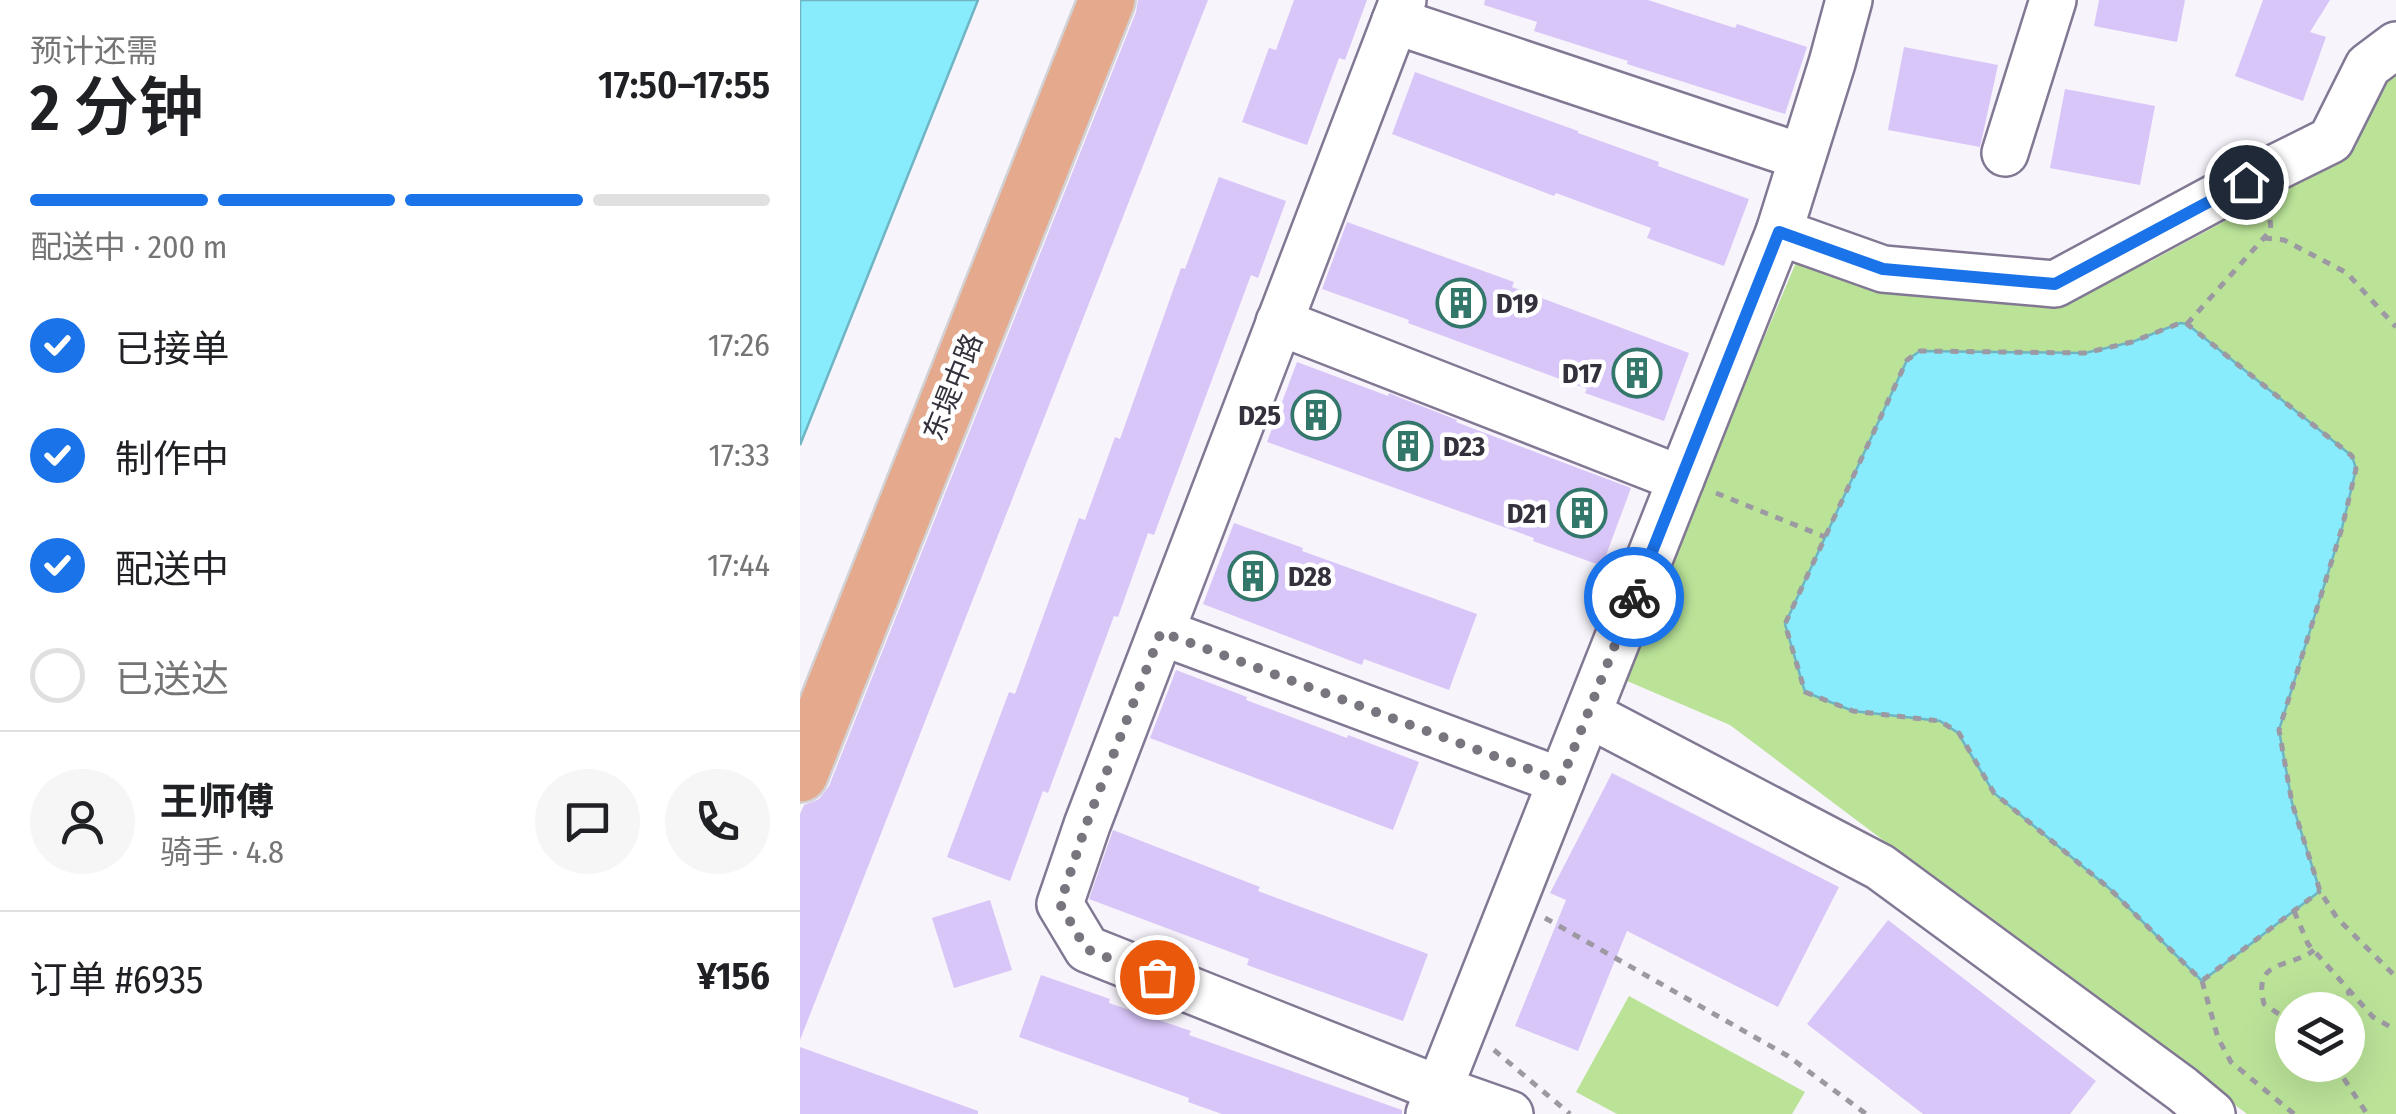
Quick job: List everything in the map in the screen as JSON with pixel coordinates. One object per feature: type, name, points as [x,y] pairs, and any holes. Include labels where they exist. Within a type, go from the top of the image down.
[{"type":"main road","name":"东堤中路","points":[[800,691],[1075,0]]},
{"type":"main road","name":"东堤中路","points":[[800,774],[1107,0]]},
{"type":"street","points":[[1434,1102],[1779,232],[1849,0]]},
{"type":"street","points":[[2004,153],[2052,0]]},
{"type":"street","points":[[1510,1114],[1434,1102],[1086,949],[1060,904],[1086,825],[1399,10],[1802,156]]},
{"type":"street","points":[[1779,232],[1883,269],[2055,284],[2331,140],[2368,66],[2396,46]]},
{"type":"street","points":[[1279,322],[1681,480]]},
{"type":"street","points":[[1161,632],[1561,781]]},
{"type":"street","points":[[1588,714],[1880,868],[2212,1114]]},
{"type":"path","points":[[2187,324],[2271,230],[2268,201],[2246,182]]},
{"type":"path","points":[[2264,238],[2284,240],[2348,273],[2396,327]]},
{"type":"path","points":[[2294,1114],[2230,1062],[2218,1038],[2202,981],[2110,889],[1994,793],[1958,733],[1940,721],[1854,711],[1805,692],[1785,624],[1907,360],[1920,351],[2085,354],[2187,324],[2352,456],[2356,469],[2342,528],[2279,730],[2292,803],[2320,891],[2337,918],[2396,977]]},
{"type":"path","points":[[1681,480],[1826,537]]},
{"type":"path","points":[[2202,981],[2320,891]]},
{"type":"path","points":[[2294,911],[2308,944],[2350,992]]},
{"type":"path","points":[[1540,914],[1788,1056],[1866,1114]]},
{"type":"path","points":[[2275,1011],[2264,1004],[2263,981],[2275,965],[2314,950]]},
{"type":"path","points":[[2365,1008],[2396,1030]]},
{"type":"path","points":[[1483,1041],[1570,1114]]},
{"type":"path","points":[[2346,1082],[2367,1114]]},
{"type":"green space","points":[[2396,64],[2396,1114],[2247,1114],[1730,725],[1620,678],[1800,253],[2057,301],[2151,261],[2356,147],[2369,108]]},
{"type":"green space","points":[[1629,996],[1805,1092],[1792,1114],[1617,1114],[1576,1092]]},
{"type":"water","points":[[800,0],[978,0],[800,445]]},
{"type":"water","points":[[2180,323],[2187,324],[2352,456],[2356,469],[2342,528],[2279,730],[2292,803],[2320,891],[2202,981],[2110,889],[1994,793],[1958,733],[1940,721],[1853,711],[1805,692],[1785,624],[1907,360],[1920,351],[2085,353],[2132,342]]},
{"type":"building","points":[[1138,0],[1208,0],[800,1040],[800,814],[804,805],[819,799],[829,786]]},
{"type":"building","points":[[1294,0],[1367,0],[1345,60],[1339,58],[1307,145],[1242,122],[1269,48],[1276,50]]},
{"type":"building","points":[[1485,0],[1648,0],[1807,47],[1785,114],[1534,31],[1537,22],[1484,5]]},
{"type":"building","points":[[2099,0],[2185,0],[2177,42],[2094,26]]},
{"type":"building","points":[[2263,0],[2330,0],[2310,32],[2326,37],[2303,101],[2235,76]]},
{"type":"building","points":[[1904,47],[1998,65],[1980,147],[1888,130]]},
{"type":"building","points":[[1415,72],[1749,199],[1724,266],[1647,238],[1651,228],[1556,193],[1554,196],[1392,134]]},
{"type":"building","points":[[2065,89],[2155,106],[2140,185],[2050,168]]},
{"type":"building","points":[[1219,177],[1286,201],[1258,278],[1251,275],[1154,535],[1148,533],[1118,617],[1114,616],[1048,793],[1043,791],[1010,881],[947,857],[1009,692],[1015,694],[1079,518],[1085,520],[1115,437],[1120,439],[1181,268],[1185,269]]},
{"type":"building","points":[[1347,222],[1514,282],[1512,287],[1689,353],[1664,421],[1322,289]]},
{"type":"building","points":[[1297,362],[1388,396],[1389,393],[1631,488],[1602,566],[1267,442]]},
{"type":"building","points":[[1234,523],[1477,614],[1449,690],[1364,659],[1362,665],[1203,604]]},
{"type":"building","points":[[1176,670],[1247,697],[1246,700],[1419,762],[1393,830],[1150,738]]},
{"type":"building","points":[[1612,773],[1839,887],[1778,1007],[1627,931],[1578,1051],[1515,1026],[1566,900],[1550,893]]},
{"type":"building","points":[[1113,830],[1260,887],[1258,891],[1428,954],[1403,1021],[1247,965],[1249,959],[1089,899]]},
{"type":"building","points":[[990,900],[1012,970],[954,988],[932,918]]},
{"type":"building","points":[[1888,920],[2096,1081],[2070,1114],[1923,1114],[1807,1024]]},
{"type":"building","points":[[1041,975],[1191,1031],[1189,1035],[1402,1110],[1402,1114],[1222,1114],[1188,1102],[1189,1098],[1019,1037]]},
{"type":"building","points":[[800,1047],[978,1111],[978,1114],[800,1114]]},
{"type":"way so far","points":[[1157,977],[1086,949],[1060,904],[1086,825],[1161,632],[1561,781],[1634,597]]},
{"type":"place","name":"D19","points":[[1461,303]]},
{"type":"place","name":"D17","points":[[1637,373]]},
{"type":"place","name":"D25","points":[[1316,415]]},
{"type":"place","name":"D23","points":[[1408,446]]},
{"type":"place","name":"D21","points":[[1582,513]]},
{"type":"place","name":"D28","points":[[1253,576]]},
{"type":"route","points":[[1634,597],[1779,232],[1883,269],[2055,284],[2246,182]]}]
